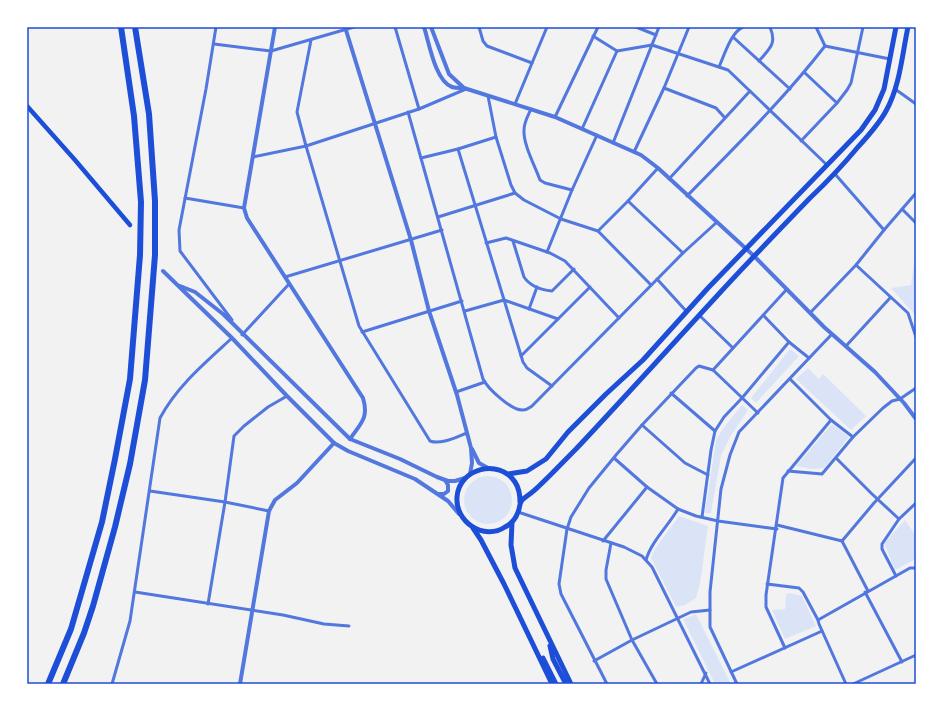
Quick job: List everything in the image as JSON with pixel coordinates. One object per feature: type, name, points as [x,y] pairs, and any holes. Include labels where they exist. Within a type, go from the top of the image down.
[{"type":"highway","points":[[48,684],[71,629],[102,522],[130,379],[140,255],[141,202],[134,116],[121,27]]},
{"type":"highway","points":[[63,684],[84,633],[93,606],[115,527],[130,464],[145,380],[155,255],[155,201],[148,114],[135,27]]},
{"type":"main road","points":[[508,474],[527,471],[546,459],[568,432],[643,360],[746,249],[861,130],[875,110],[884,89],[896,27]]},
{"type":"main road","points":[[520,502],[537,488],[577,447],[754,256],[835,174],[869,134],[886,111],[894,89],[908,27]]},
{"type":"main road","points":[[27,106],[130,225]]},
{"type":"main road","points":[[474,528],[484,532],[494,532],[504,528],[512,522],[518,512],[520,502],[519,492],[515,482],[508,474],[488,468],[478,470],[470,474],[465,478],[460,486],[457,495],[457,505],[460,514],[474,528],[486,550],[552,684]]},
{"type":"main road","points":[[512,522],[511,545],[515,568],[571,684]]},
{"type":"main road","points":[[518,614],[538,647],[556,684]]},
{"type":"main road","points":[[547,635],[553,659],[566,684]]},
{"type":"street","points":[[216,27],[179,230],[180,251],[243,335]]},
{"type":"street","points":[[275,27],[244,208],[247,218],[363,398],[366,409],[364,416],[350,439]]},
{"type":"street","points":[[214,44],[271,51],[311,40],[345,28],[354,27]]},
{"type":"street","points":[[395,27],[419,109]]},
{"type":"street","points":[[424,27],[435,65],[441,77],[452,87],[465,89],[555,117],[641,155],[658,168],[754,256],[832,334],[875,372],[916,419]]},
{"type":"street","points":[[431,27],[449,74],[465,89]]},
{"type":"street","points":[[479,27],[483,41],[487,46],[532,62]]},
{"type":"street","points":[[515,104],[546,27]]},
{"type":"street","points":[[555,117],[597,27]]},
{"type":"street","points":[[636,27],[656,36]]},
{"type":"street","points":[[613,143],[659,27]]},
{"type":"street","points":[[634,152],[664,88],[689,27]]},
{"type":"street","points":[[719,67],[733,37],[738,29],[743,27]]},
{"type":"street","points":[[759,61],[773,43],[773,35],[770,27]]},
{"type":"street","points":[[816,27],[825,46]]},
{"type":"street","points":[[801,141],[848,90],[851,83],[863,27]]},
{"type":"street","points":[[345,28],[410,240],[429,311],[456,392],[471,448],[472,463],[470,474]]},
{"type":"street","points":[[593,36],[617,51],[652,45],[728,70],[827,165]]},
{"type":"street","points":[[733,37],[790,89]]},
{"type":"street","points":[[311,40],[297,108],[306,146],[359,326],[430,441],[434,443],[453,439],[467,433]]},
{"type":"street","points":[[825,46],[890,59]]},
{"type":"street","points":[[687,196],[805,73],[825,46]]},
{"type":"street","points":[[582,128],[617,51]]},
{"type":"street","points":[[805,73],[837,103]]},
{"type":"street","points":[[664,88],[716,108],[725,118]]},
{"type":"street","points":[[253,157],[306,146],[419,109],[465,89]]},
{"type":"street","points":[[894,89],[916,104]]},
{"type":"street","points":[[668,178],[750,91]]},
{"type":"street","points":[[488,96],[496,137],[511,185],[515,193],[524,200],[561,219],[598,231],[651,285]]},
{"type":"street","points":[[530,109],[524,125],[524,132],[525,139],[540,180],[544,183],[572,190]]},
{"type":"street","points":[[408,112],[486,385],[506,402],[520,410],[526,410],[532,406],[683,253],[717,222]]},
{"type":"street","points":[[547,252],[572,190],[597,135]]},
{"type":"street","points":[[421,158],[458,149],[496,137]]},
{"type":"street","points":[[458,149],[521,356],[527,368],[552,386]]},
{"type":"street","points":[[598,231],[658,168]]},
{"type":"street","points":[[835,174],[884,230]]},
{"type":"street","points":[[810,313],[856,265],[916,192]]},
{"type":"street","points":[[438,217],[515,193]]},
{"type":"street","points":[[185,198],[244,208]]},
{"type":"street","points":[[628,201],[683,253]]},
{"type":"street","points":[[902,209],[916,223]]},
{"type":"street","points":[[285,277],[442,230]]},
{"type":"street","points":[[486,243],[506,238],[547,252],[566,261],[619,318]]},
{"type":"street","points":[[513,240],[524,277],[527,282],[537,287],[552,291],[574,269]]},
{"type":"street","points":[[856,265],[908,313],[916,337]]},
{"type":"street","points":[[163,271],[232,338],[334,443],[348,451],[415,479],[439,494],[460,514]]},
{"type":"street","points":[[657,280],[687,312]]},
{"type":"street","points":[[243,335],[289,284]]},
{"type":"street","points":[[180,286],[195,292],[223,314],[350,439],[445,480],[455,481],[465,478]]},
{"type":"street","points":[[529,309],[537,287]]},
{"type":"street","points":[[521,356],[590,287]]},
{"type":"street","points":[[713,370],[764,316],[787,289]]},
{"type":"street","points":[[846,346],[890,298]]},
{"type":"street","points":[[465,311],[504,300],[558,319]]},
{"type":"street","points":[[362,332],[462,301]]},
{"type":"street","points":[[699,315],[734,348]]},
{"type":"street","points":[[764,316],[789,342],[809,358]]},
{"type":"street","points":[[737,684],[710,627],[710,592],[721,489],[730,455],[739,432],[832,334]]},
{"type":"street","points":[[112,684],[130,620],[160,418],[168,404],[196,372],[232,338]]},
{"type":"street","points":[[702,517],[715,431],[724,417],[789,342]]},
{"type":"street","points":[[607,684],[560,594],[559,584],[567,528],[571,517],[589,488],[614,458],[671,393],[699,366],[713,370],[758,412]]},
{"type":"street","points":[[790,379],[831,420],[853,438]]},
{"type":"street","points":[[456,392],[485,382]]},
{"type":"street","points":[[788,471],[822,474],[853,438],[883,408],[892,401],[900,399],[916,388]]},
{"type":"street","points":[[671,393],[715,431]]},
{"type":"street","points":[[208,604],[234,436],[268,407],[287,396]]},
{"type":"street","points":[[785,648],[766,606],[767,584],[777,527],[783,478],[831,420]]},
{"type":"street","points":[[642,425],[685,463],[708,475]]},
{"type":"street","points":[[240,684],[269,511],[275,500],[297,483],[334,443]]},
{"type":"street","points":[[471,448],[479,463],[488,468]]},
{"type":"street","points":[[614,458],[647,487],[678,509],[718,521],[777,527],[842,541]]},
{"type":"street","points":[[836,458],[877,500],[899,519]]},
{"type":"street","points":[[842,541],[916,458]]},
{"type":"street","points":[[439,494],[444,494],[448,491],[448,485],[445,480]]},
{"type":"street","points":[[603,541],[647,487]]},
{"type":"street","points":[[150,491],[225,502],[269,511]]},
{"type":"street","points":[[896,576],[882,549],[882,544],[899,519],[916,503]]},
{"type":"street","points":[[646,560],[649,550],[678,509]]},
{"type":"street","points":[[518,512],[629,549],[642,556],[652,567],[706,673],[710,684]]},
{"type":"street","points":[[842,541],[902,662]]},
{"type":"street","points":[[611,543],[606,570],[606,579],[632,640],[657,684]]},
{"type":"street","points":[[818,620],[910,568],[916,568]]},
{"type":"street","points":[[767,584],[799,588],[803,592],[809,600],[846,684]]},
{"type":"street","points":[[135,592],[283,615],[324,624],[349,626]]},
{"type":"street","points":[[594,661],[632,640],[691,612],[710,610]]},
{"type":"street","points":[[731,672],[822,631]]},
{"type":"street","points":[[853,684],[916,655]]},
{"type":"street","points":[[701,684],[706,673]]},
{"type":"shaded area","points":[[916,261],[916,316],[891,288],[911,285],[914,262]]},
{"type":"shaded area","points":[[790,349],[799,356],[756,403],[751,398]]},
{"type":"shaded area","points":[[808,368],[819,379],[823,374],[866,416],[851,430],[796,379]]},
{"type":"shaded area","points":[[742,405],[748,410],[730,437],[721,456],[711,513],[705,513],[716,440]]},
{"type":"shaded area","points":[[832,424],[849,437],[824,468],[812,469],[796,466]]},
{"type":"shaded area","points":[[488,476],[497,478],[505,483],[510,491],[512,500],[510,509],[505,517],[497,522],[488,524],[479,522],[471,517],[466,509],[464,500],[466,491],[471,483],[479,478]]},
{"type":"shaded area","points":[[679,516],[708,526],[700,584],[696,598],[685,605],[676,607],[651,558],[654,550]]},
{"type":"shaded area","points":[[905,520],[916,536],[916,559],[895,570],[884,543]]},
{"type":"shaded area","points":[[790,593],[802,596],[816,626],[785,639],[772,610],[785,609],[786,594]]},
{"type":"shaded area","points":[[696,614],[731,684],[715,684],[683,619]]}]
